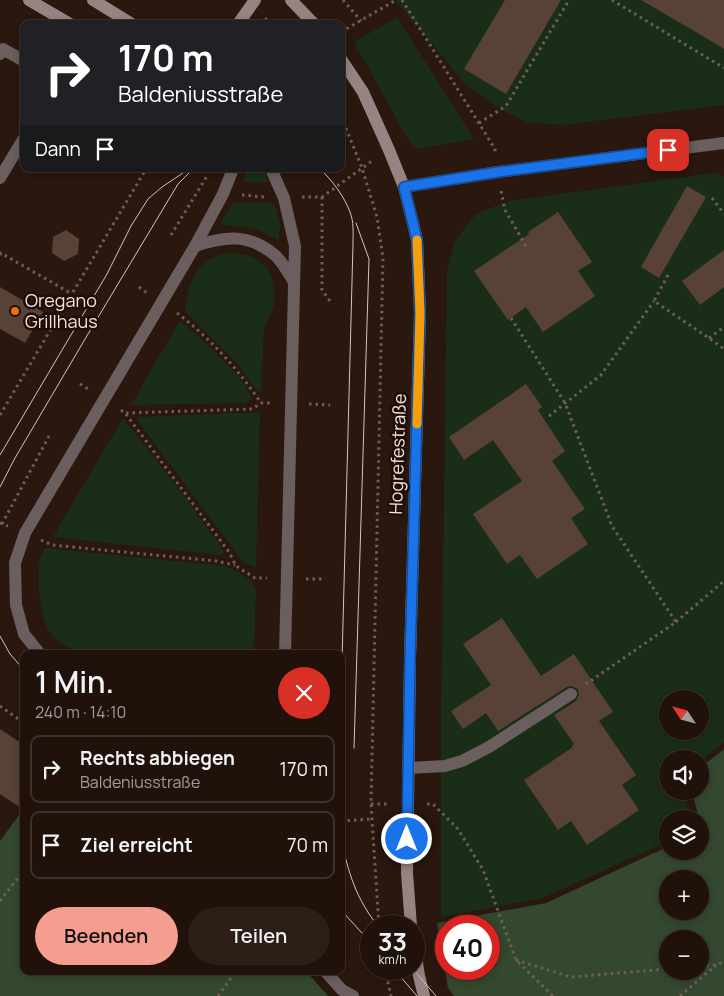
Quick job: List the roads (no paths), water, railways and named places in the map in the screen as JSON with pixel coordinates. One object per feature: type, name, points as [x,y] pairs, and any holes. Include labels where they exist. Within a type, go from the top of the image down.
[{"type":"street","points":[[29,0],[63,20]]},
{"type":"street","points":[[93,0],[126,20]]},
{"type":"street","points":[[241,20],[255,0]]},
{"type":"street","points":[[291,0],[310,20]]},
{"type":"street","points":[[0,54],[3,49],[20,59]]},
{"type":"street","name":"Hogrefestraße","points":[[345,65],[363,92],[389,150],[404,187],[417,240],[420,313],[407,873],[411,915]]},
{"type":"street","points":[[404,187],[498,172],[724,143]]},
{"type":"street","points":[[0,178],[20,145]]},
{"type":"street","points":[[37,650],[24,634],[16,605],[15,563],[25,533],[195,246],[232,172]]},
{"type":"street","points":[[272,172],[284,198],[295,246],[285,650]]},
{"type":"street","points":[[195,246],[213,240],[238,238],[256,243],[277,257],[294,282]]},
{"type":"street","points":[[408,768],[445,766],[462,761],[489,747],[571,694]]},
{"type":"street","points":[[329,975],[342,990],[353,996]]},
{"type":"street","points":[[420,980],[424,996]]},
{"type":"tram line","points":[[0,487],[15,458],[178,184],[190,172]]},
{"type":"tram line","points":[[323,172],[341,194],[351,216],[353,228],[342,650]]},
{"type":"tram line","points":[[0,455],[107,274],[131,226],[148,199],[183,173]]},
{"type":"tram line","points":[[354,748],[369,259],[356,223]]},
{"type":"tram line","points":[[0,636],[10,654],[20,665]]},
{"type":"tram line","points":[[345,854],[354,885],[369,915]]},
{"type":"tram line","points":[[345,914],[360,931]]},
{"type":"tram line","points":[[403,980],[417,996]]},
{"type":"tram line","points":[[422,980],[436,996]]},
{"type":"place","name":"Oregano Grillhaus","points":[[15,311]]}]
